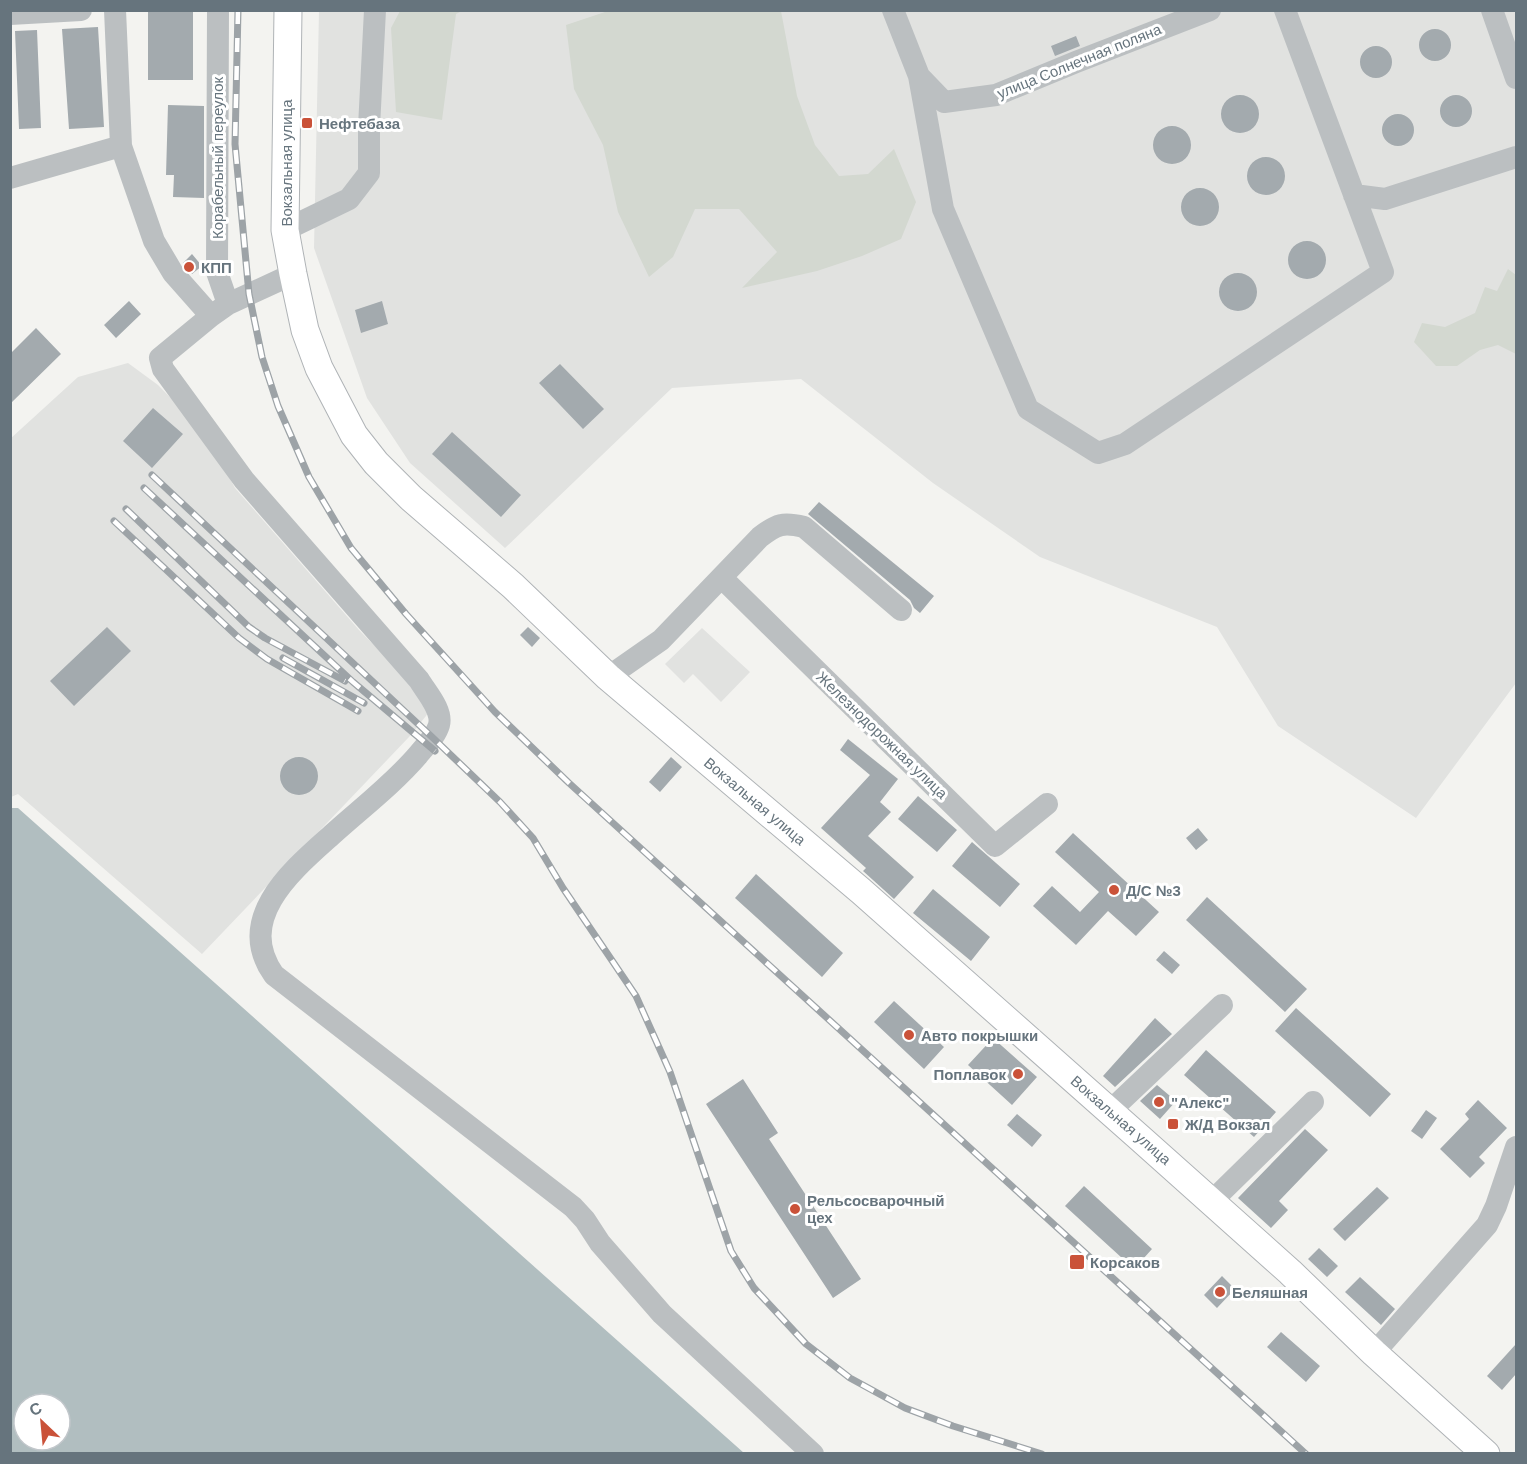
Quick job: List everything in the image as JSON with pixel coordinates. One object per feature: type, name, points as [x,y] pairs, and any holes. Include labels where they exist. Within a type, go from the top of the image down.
[{"type":"main road","name":"Вокзальная улица","points":[[288,10],[285,230],[293,274],[304,330],[320,368],[354,435],[376,463],[411,498],[513,586],[608,677],[861,891],[1212,1201],[1486,1454]]},
{"type":"street","points":[[10,14],[81,10]]},
{"type":"street","points":[[115,10],[121,146],[154,241],[173,273],[219,310]]},
{"type":"street","name":"Корабельный переулок","points":[[218,10],[217,272],[219,310]]},
{"type":"street","points":[[285,230],[349,199],[369,173],[375,10]]},
{"type":"street","name":"улица Солнечная поляна","points":[[893,10],[919,76],[944,102],[996,95],[1210,10]]},
{"type":"street","points":[[919,76],[943,209],[1028,409],[1098,453],[1125,444],[1383,272],[1285,10]]},
{"type":"street","points":[[1492,10],[1516,78]]},
{"type":"street","points":[[10,178],[121,146]]},
{"type":"street","points":[[1354,195],[1385,199],[1516,157]]},
{"type":"street","points":[[293,274],[219,310],[160,358],[163,369],[244,480],[419,680],[438,712],[439,724],[427,744],[409,765],[292,870],[274,894],[263,917],[260,942],[266,964],[274,975],[573,1207],[585,1220],[600,1244],[662,1314],[813,1454]]},
{"type":"street","points":[[608,677],[661,640],[760,537],[774,526],[790,524],[804,527],[901,610]]},
{"type":"street","name":"Железнодорожная улица","points":[[722,578],[995,846],[1047,804]]},
{"type":"street","points":[[1110,1112],[1222,1005]]},
{"type":"street","points":[[1212,1201],[1313,1102]]},
{"type":"street","points":[[1374,1353],[1487,1225],[1496,1206],[1516,1147]]},
{"type":"shaded area","points":[[611,10],[781,11],[797,96],[815,145],[839,176],[868,174],[894,149],[916,202],[901,239],[862,256],[817,271],[742,288],[777,252],[739,209],[695,209],[673,257],[649,277],[618,212],[603,145],[574,89],[566,25]]},
{"type":"shaded area","name":"Нефтебаза","points":[[319,11],[1516,11],[1516,683],[1416,818],[1278,726],[1217,627],[1040,557],[933,483],[801,379],[672,388],[505,548],[410,463],[367,398],[314,248]]},
{"type":"shaded area","points":[[400,11],[462,11],[456,14],[442,120],[396,112],[391,28]]},
{"type":"shaded area","points":[[1508,269],[1516,275],[1516,354],[1498,345],[1480,350],[1457,366],[1436,366],[1414,342],[1422,323],[1445,327],[1475,313],[1485,287],[1497,291]]},
{"type":"shaded area","points":[[128,363],[158,385],[205,433],[235,488],[359,630],[434,706],[409,737],[202,954],[18,794],[11,797],[10,439],[78,377]]},
{"type":"shaded area","points":[[702,628],[750,672],[721,702],[693,674],[684,683],[665,664]]},
{"type":"shaded area","points":[[11,808],[18,808],[744,1453],[11,1453]]},
{"type":"building","points":[[148,10],[193,10],[193,80],[148,80]]},
{"type":"building","points":[[98,27],[104,127],[69,129],[62,29]]},
{"type":"building","points":[[1435,29],[1446,34],[1451,45],[1446,56],[1435,61],[1424,56],[1419,45],[1424,34]]},
{"type":"building","points":[[37,30],[41,128],[19,129],[15,31]]},
{"type":"building","points":[[1076,36],[1080,46],[1055,56],[1051,46]]},
{"type":"building","points":[[1376,46],[1387,51],[1392,62],[1387,73],[1376,78],[1365,73],[1360,62],[1365,51]]},
{"type":"building","points":[[1240,95],[1253,101],[1259,114],[1253,127],[1240,133],[1227,127],[1221,114],[1227,101]]},
{"type":"building","points":[[1456,95],[1467,100],[1472,111],[1467,122],[1456,127],[1445,122],[1440,111],[1445,100]]},
{"type":"building","points":[[168,105],[204,106],[204,198],[173,197],[174,175],[166,175]]},
{"type":"building","points":[[1398,114],[1409,119],[1414,130],[1409,141],[1398,146],[1387,141],[1382,130],[1387,119]]},
{"type":"building","points":[[1172,126],[1185,132],[1191,145],[1185,158],[1172,164],[1159,158],[1153,145],[1159,132]]},
{"type":"building","points":[[1266,157],[1279,163],[1285,176],[1279,189],[1266,195],[1253,189],[1247,176],[1253,163]]},
{"type":"building","points":[[1200,188],[1213,194],[1219,207],[1213,220],[1200,226],[1187,220],[1181,207],[1187,194]]},
{"type":"building","points":[[1307,241],[1320,247],[1326,260],[1320,273],[1307,279],[1294,273],[1288,260],[1294,247]]},
{"type":"building","points":[[192,254],[202,266],[192,274],[183,263]]},
{"type":"building","points":[[1238,273],[1251,279],[1257,292],[1251,305],[1238,311],[1225,305],[1219,292],[1225,279]]},
{"type":"building","points":[[129,301],[141,314],[116,338],[104,325]]},
{"type":"building","points":[[382,301],[388,324],[361,333],[355,310]]},
{"type":"building","points":[[36,328],[61,354],[10,404],[10,354]]},
{"type":"building","points":[[560,364],[604,409],[583,429],[539,383]]},
{"type":"building","points":[[153,408],[183,434],[152,468],[123,441]]},
{"type":"building","points":[[452,432],[521,495],[501,517],[432,454]]},
{"type":"building","points":[[819,502],[934,596],[920,613],[910,600],[808,514]]},
{"type":"building","points":[[107,627],[131,651],[74,706],[50,681]]},
{"type":"building","points":[[528,627],[540,638],[532,647],[520,635]]},
{"type":"building","points":[[848,739],[898,779],[880,802],[891,812],[868,836],[914,877],[894,899],[863,871],[866,868],[821,828],[870,775],[840,750]]},
{"type":"building","points":[[299,757],[313,762],[318,776],[313,790],[299,795],[285,790],[280,776],[285,762]]},
{"type":"building","points":[[671,757],[682,767],[660,792],[649,782]]},
{"type":"building","points":[[918,796],[957,830],[937,852],[898,819]]},
{"type":"building","points":[[1198,828],[1208,840],[1196,850],[1186,838]]},
{"type":"building","points":[[1073,833],[1159,912],[1136,936],[1108,911],[1076,945],[1033,906],[1052,886],[1080,912],[1099,892],[1055,852]]},
{"type":"building","points":[[972,842],[1020,884],[1000,907],[952,866]]},
{"type":"building","points":[[756,874],[843,953],[822,977],[735,898]]},
{"type":"building","points":[[933,889],[990,937],[971,961],[913,913]]},
{"type":"building","points":[[1207,897],[1307,989],[1285,1012],[1186,920]]},
{"type":"building","points":[[1164,951],[1180,965],[1172,974],[1156,960]]},
{"type":"building","name":"Авто покрышки","points":[[894,1001],[944,1047],[924,1069],[874,1022]]},
{"type":"building","points":[[1296,1008],[1391,1094],[1370,1117],[1275,1031]]},
{"type":"building","points":[[1155,1018],[1172,1034],[1115,1087],[1103,1076]]},
{"type":"building","points":[[993,1038],[1037,1077],[1012,1105],[968,1065]]},
{"type":"building","points":[[1206,1050],[1276,1112],[1254,1137],[1184,1075]]},
{"type":"building","name":"Рельсосварочный цех","points":[[743,1079],[778,1133],[769,1139],[861,1279],[833,1298],[706,1104]]},
{"type":"building","name":"\"Алекс\"","points":[[1157,1085],[1176,1101],[1160,1119],[1140,1101]]},
{"type":"building","points":[[1478,1100],[1507,1128],[1479,1157],[1485,1163],[1470,1178],[1440,1149],[1469,1119],[1465,1114]]},
{"type":"building","points":[[1426,1110],[1437,1118],[1422,1139],[1411,1131]]},
{"type":"building","points":[[1017,1114],[1042,1135],[1032,1147],[1007,1125]]},
{"type":"building","points":[[1305,1129],[1328,1150],[1279,1201],[1288,1210],[1271,1228],[1238,1198]]},
{"type":"building","points":[[1084,1186],[1152,1249],[1134,1269],[1065,1206]]},
{"type":"building","points":[[1377,1187],[1389,1198],[1345,1241],[1333,1229]]},
{"type":"building","points":[[1319,1248],[1338,1266],[1327,1277],[1308,1259]]},
{"type":"building","name":"Беляшная","points":[[1222,1276],[1235,1289],[1217,1308],[1204,1295]]},
{"type":"building","points":[[1360,1277],[1395,1309],[1381,1325],[1345,1292]]},
{"type":"building","points":[[1281,1332],[1320,1366],[1306,1382],[1267,1347]]},
{"type":"building","points":[[1516,1344],[1516,1374],[1502,1390],[1487,1376]]},
{"type":"railway","points":[[238,10],[235,144],[249,294],[262,357],[278,406],[309,477],[351,548],[406,614],[495,712],[569,783],[1306,1454]]},
{"type":"railway","points":[[152,475],[432,737],[500,802],[533,838],[563,888],[636,996],[670,1072],[731,1251],[754,1288],[806,1344],[850,1378],[905,1408],[1042,1454]]},
{"type":"railway","points":[[144,488],[353,682],[435,751]]},
{"type":"railway","points":[[126,509],[249,627],[345,681]]},
{"type":"railway","points":[[114,521],[239,638],[267,659],[358,711]]},
{"type":"railway","points":[[283,658],[364,703]]},
{"type":"place","name":"Нефтебаза","points":[[307,123]]},
{"type":"place","name":"КПП","points":[[189,267]]},
{"type":"place","name":"Д/С №3","points":[[1114,890]]},
{"type":"place","name":"Авто покрышки","points":[[909,1035]]},
{"type":"place","name":"Поплавок","points":[[1018,1074]]},
{"type":"place","name":"\"Алекс\"","points":[[1159,1102]]},
{"type":"place","name":"Ж/Д Вокзал","points":[[1173,1124]]},
{"type":"place","name":"Рельсосварочный цех","points":[[795,1209]]},
{"type":"place","name":"Корсаков","points":[[1077,1262]]},
{"type":"place","name":"Беляшная","points":[[1220,1292]]}]
